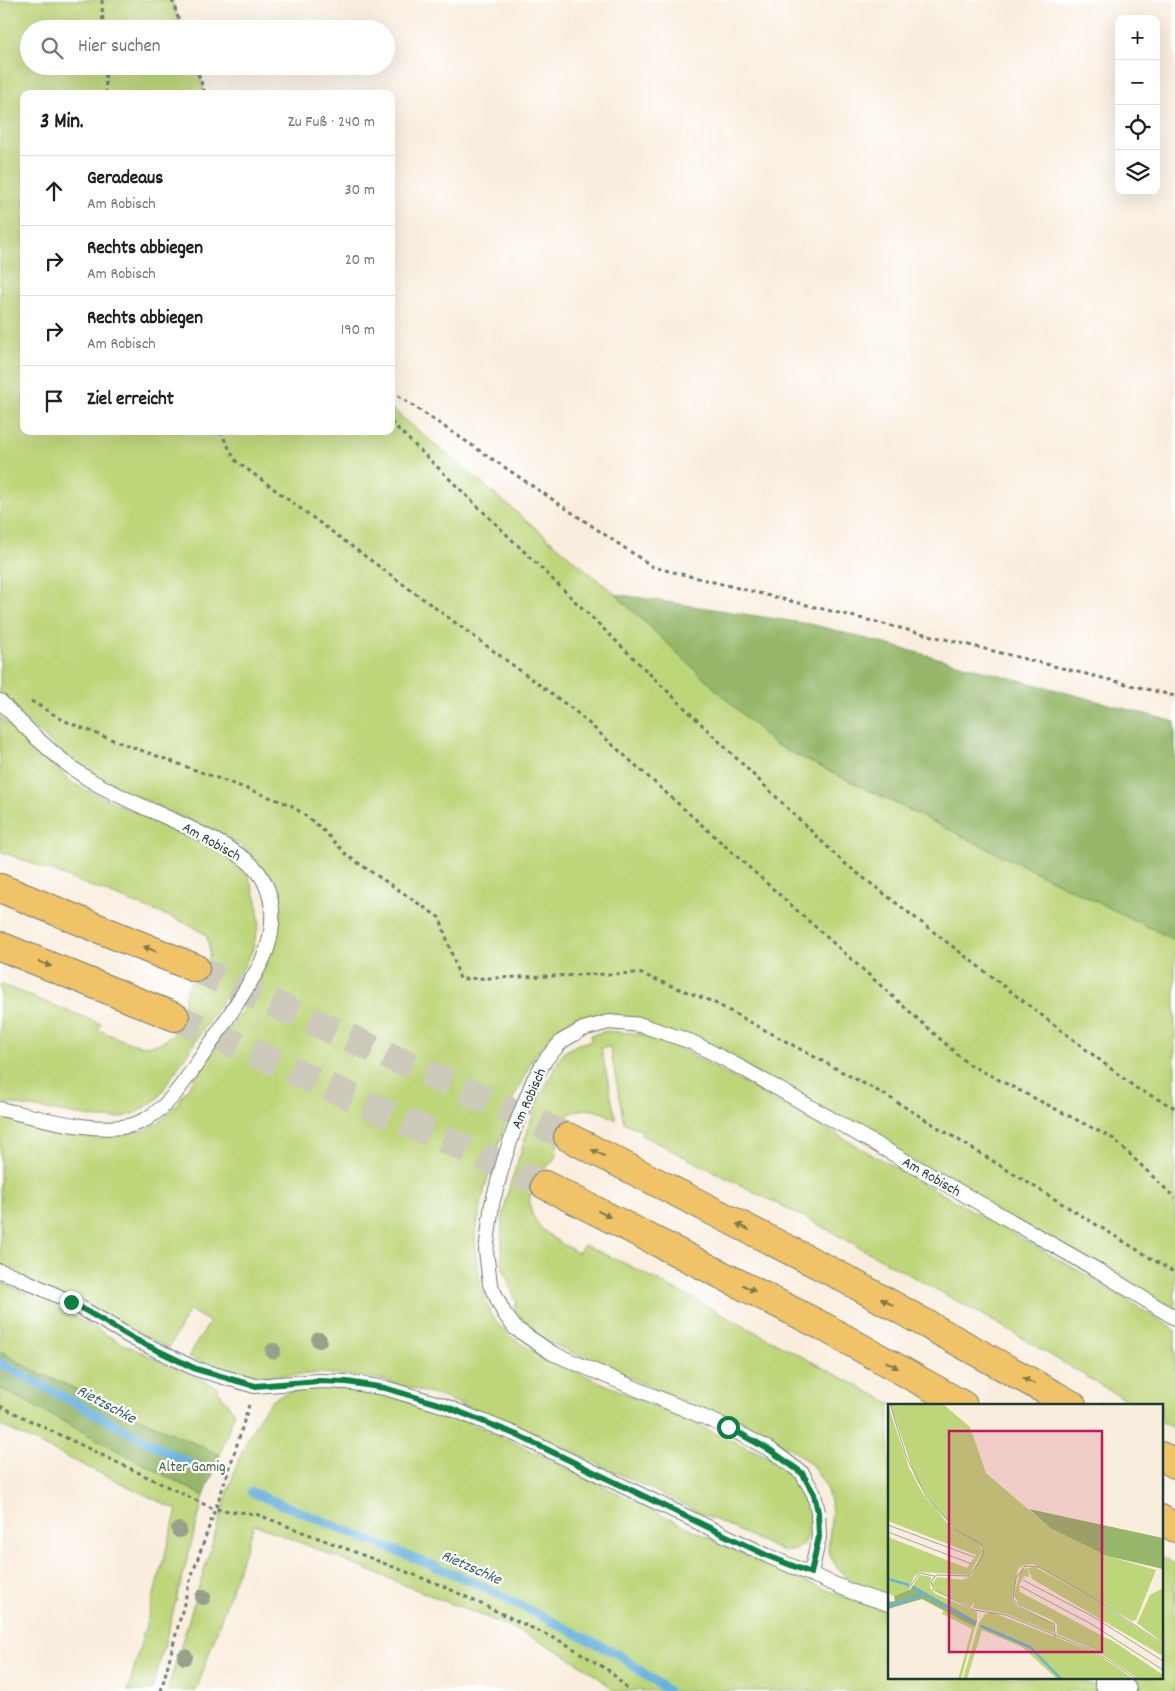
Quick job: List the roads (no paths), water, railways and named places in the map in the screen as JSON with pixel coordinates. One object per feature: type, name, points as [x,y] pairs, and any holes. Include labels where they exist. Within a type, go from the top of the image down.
[{"type":"highway","points":[[0,888],[196,968]]},
{"type":"highway","points":[[0,946],[175,1017]]},
{"type":"highway","points":[[568,1137],[840,1276],[1070,1404]]},
{"type":"highway","points":[[545,1185],[824,1327],[961,1404]]},
{"type":"highway","points":[[1162,1457],[1175,1464]]},
{"type":"highway","points":[[1162,1520],[1175,1528]]},
{"type":"lane","name":"Am Robisch","points":[[0,1109],[58,1122],[102,1128],[138,1123],[154,1113],[169,1101],[195,1067],[255,974],[267,949],[272,906],[267,887],[259,873],[248,861],[206,835],[97,784],[58,758],[2,702]]},
{"type":"lane","name":"Am Robisch","points":[[811,1573],[819,1537],[818,1512],[814,1494],[802,1473],[770,1450],[728,1427],[552,1353],[515,1328],[504,1313],[490,1284],[486,1251],[492,1204],[504,1160],[534,1079],[546,1059],[562,1041],[583,1029],[609,1022],[641,1025],[692,1042],[747,1070],[1090,1266],[1175,1318]]},
{"type":"lane","points":[[0,1271],[71,1302],[134,1339],[196,1369],[255,1386],[319,1381],[347,1382],[385,1388],[442,1405],[517,1435],[768,1556],[855,1593],[888,1604]]},
{"type":"waterway","name":"Rietzschke","points":[[0,1363],[201,1470]]},
{"type":"waterway","name":"Rietzschke","points":[[251,1492],[471,1581],[619,1655],[668,1691]]},
{"type":"tunnel","points":[[195,968],[568,1137]]},
{"type":"tunnel","points":[[175,1017],[545,1185]]},
{"type":"park label","name":"Alter Gamig","points":[[192,1466]]}]
